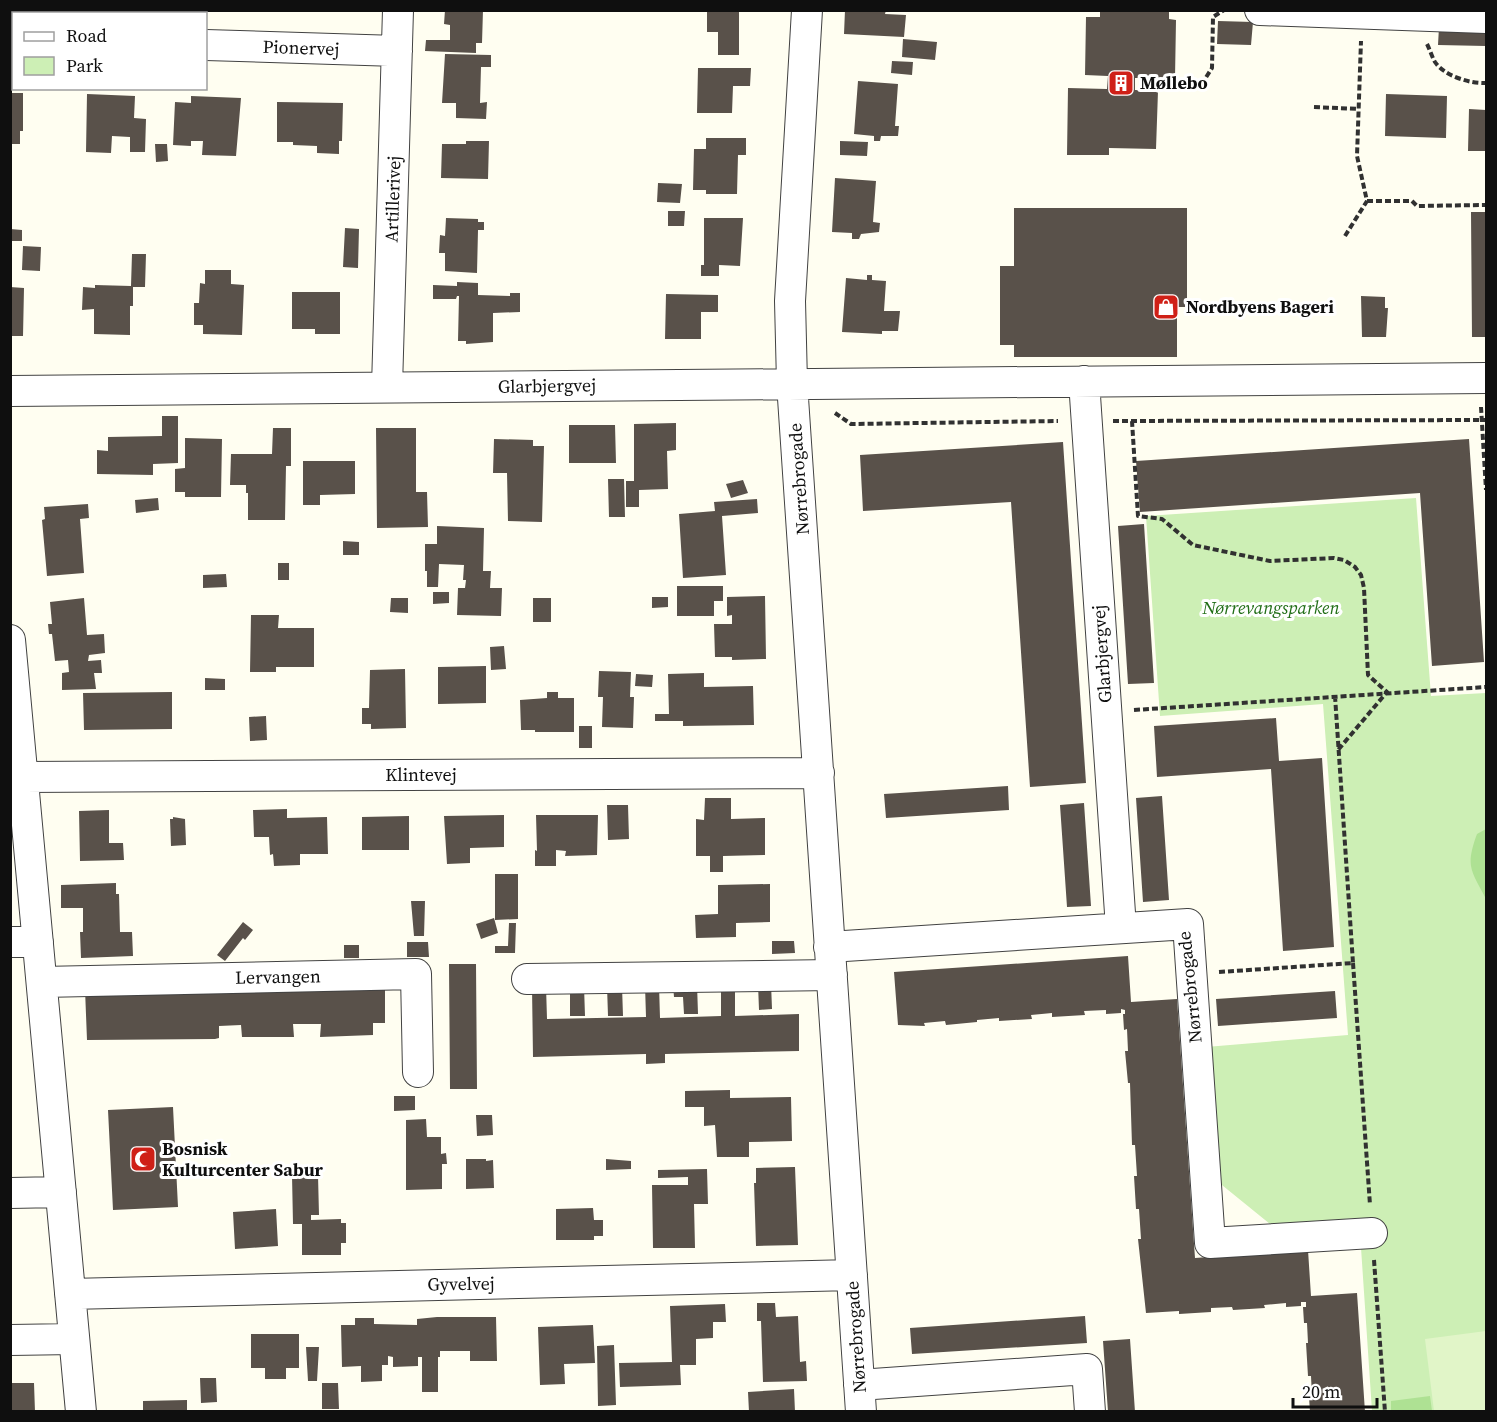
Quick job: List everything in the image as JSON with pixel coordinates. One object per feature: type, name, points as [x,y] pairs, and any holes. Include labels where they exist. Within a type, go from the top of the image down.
[{"type":"street","name":"Artillerivej","points":[[387,387],[398,10]]},
{"type":"street","name":"Nørrebrogade","points":[[807,10],[790,301],[792,383],[860,1398]]},
{"type":"street","points":[[1260,10],[1486,18]]},
{"type":"street","name":"Pionervej","points":[[207,45],[397,51]]},
{"type":"street","name":"Glarbjergvej","points":[[10,391],[1483,378]]},
{"type":"street","name":"Glarbjergvej","points":[[1084,381],[1120,928]]},
{"type":"street","points":[[11,659],[23,777],[24,942],[42,982],[81,1412]]},
{"type":"street","name":"Klintevej","points":[[23,777],[819,773]]},
{"type":"street","name":"Nørrebrogade","points":[[527,979],[830,961],[1120,928],[1188,924],[1210,1243],[1372,1233]]},
{"type":"street","name":"Lervangen","points":[[42,982],[416,974],[418,1072]]},
{"type":"street","points":[[10,1193],[61,1192]]},
{"type":"street","name":"Gyvelvej","points":[[70,1294],[852,1275]]},
{"type":"street","points":[[10,1340],[74,1339]]},
{"type":"street","points":[[860,1398],[1087,1369],[1090,1412]]},
{"type":"path","points":[[1155,83],[1203,82],[1212,68],[1213,17],[1224,10]]},
{"type":"path","points":[[1345,236],[1367,201],[1357,156],[1362,14]]},
{"type":"path","points":[[1415,16],[1436,63],[1456,78],[1476,84],[1486,83]]},
{"type":"path","points":[[1314,107],[1359,108]]},
{"type":"path","points":[[1367,201],[1412,201],[1417,206],[1486,205]]},
{"type":"path","points":[[1483,378],[1486,490]]},
{"type":"path","points":[[831,410],[850,424],[1484,420]]},
{"type":"path","points":[[1132,421],[1138,516],[1161,519],[1193,545],[1270,561],[1334,558],[1344,560],[1355,567],[1364,588],[1368,675],[1387,692]]},
{"type":"path","points":[[1106,712],[1486,687]]},
{"type":"path","points":[[1338,750],[1387,692]]},
{"type":"path","points":[[1335,696],[1385,1412]]},
{"type":"path","points":[[1191,974],[1353,963]]},
{"type":"green space","name":"Nørrevangsparken","points":[[1416,498],[1431,696],[1486,693],[1486,1411],[1372,1411],[1359,1218],[1270,1224],[1217,1181],[1206,1047],[1348,1035],[1323,704],[1160,716],[1146,516]]},
{"type":"green space","points":[[1486,829],[1486,899],[1471,868],[1471,854],[1477,834]]},
{"type":"green space","points":[[1486,1331],[1486,1411],[1434,1411],[1425,1339]]},
{"type":"green space","points":[[1430,1396],[1432,1411],[1391,1411],[1391,1401]]},
{"type":"building","points":[[164,10],[181,10],[181,12],[164,12]]},
{"type":"building","points":[[445,10],[483,10],[482,43],[476,43],[476,53],[425,51],[426,40],[450,40],[450,25],[444,24]]},
{"type":"building","points":[[707,10],[739,10],[739,55],[718,55],[718,32],[707,32]]},
{"type":"building","points":[[845,10],[886,10],[885,14],[906,15],[904,37],[844,34]]},
{"type":"building","name":"Møllebo","points":[[1100,10],[1169,10],[1169,19],[1176,20],[1175,78],[1135,78],[1135,90],[1158,91],[1156,149],[1109,148],[1109,155],[1067,155],[1068,88],[1107,89],[1108,76],[1085,75],[1086,17],[1100,17]]},
{"type":"building","points":[[1218,21],[1253,22],[1251,45],[1217,44]]},
{"type":"building","points":[[1439,27],[1486,29],[1486,46],[1438,45]]},
{"type":"building","points":[[903,39],[937,42],[935,60],[902,57]]},
{"type":"building","points":[[445,54],[491,55],[491,67],[481,67],[480,103],[487,102],[486,119],[456,118],[456,103],[442,103]]},
{"type":"building","points":[[892,61],[913,62],[912,75],[891,73]]},
{"type":"building","points":[[698,68],[751,68],[750,86],[733,86],[732,113],[697,113]]},
{"type":"building","points":[[858,81],[898,84],[895,126],[899,126],[898,136],[881,136],[880,141],[874,141],[874,136],[854,134]]},
{"type":"building","points":[[10,93],[23,93],[23,131],[20,131],[20,144],[10,144]]},
{"type":"building","points":[[87,94],[135,96],[134,118],[146,119],[145,152],[130,152],[130,137],[112,136],[111,153],[86,152]]},
{"type":"building","points":[[1386,94],[1447,96],[1446,138],[1385,136]]},
{"type":"building","points":[[191,96],[241,98],[236,156],[202,155],[203,141],[191,141],[191,146],[173,145],[175,102],[191,103]]},
{"type":"building","points":[[277,102],[343,103],[342,141],[339,141],[339,154],[317,153],[317,146],[277,142]]},
{"type":"building","points":[[1469,109],[1486,110],[1486,151],[1468,151]]},
{"type":"building","points":[[706,138],[746,138],[746,155],[738,155],[737,194],[706,194],[706,190],[693,190],[694,149],[706,149]]},
{"type":"building","points":[[466,141],[489,141],[488,179],[441,178],[442,144],[466,144]]},
{"type":"building","points":[[840,141],[868,142],[867,156],[840,155]]},
{"type":"building","points":[[155,144],[167,144],[168,161],[156,162]]},
{"type":"building","points":[[835,178],[876,181],[873,222],[880,223],[879,232],[861,234],[859,239],[852,239],[852,233],[832,232]]},
{"type":"building","points":[[658,183],[682,184],[680,203],[657,202]]},
{"type":"building","points":[[1014,208],[1187,208],[1187,307],[1177,307],[1177,357],[1014,357],[1014,345],[1000,345],[1000,266],[1014,266]]},
{"type":"building","points":[[668,211],[685,211],[684,226],[668,226]]},
{"type":"building","points":[[1471,212],[1486,212],[1486,337],[1472,337]]},
{"type":"building","points":[[446,218],[478,219],[478,222],[484,222],[484,230],[478,230],[477,273],[445,271],[445,253],[439,253],[440,235],[445,236]]},
{"type":"building","points":[[704,218],[743,218],[740,266],[719,265],[719,276],[701,276],[701,265],[704,265]]},
{"type":"building","points":[[345,228],[359,229],[358,268],[343,267]]},
{"type":"building","points":[[10,229],[22,230],[22,241],[10,241]]},
{"type":"building","points":[[23,246],[41,247],[40,271],[22,270]]},
{"type":"building","points":[[132,254],[146,254],[145,287],[133,287],[133,306],[130,306],[130,335],[94,334],[94,309],[82,310],[83,287],[131,286]]},
{"type":"building","points":[[205,270],[231,270],[231,284],[244,285],[242,335],[203,334],[203,325],[194,325],[194,303],[199,303],[200,283],[205,284]]},
{"type":"building","points":[[867,275],[872,275],[872,280],[886,281],[884,311],[900,311],[898,331],[882,331],[882,334],[842,332],[846,278],[867,280]]},
{"type":"building","points":[[457,282],[478,283],[478,295],[510,296],[510,293],[520,293],[520,312],[493,313],[493,342],[466,344],[466,341],[458,341],[459,296],[456,299],[433,299],[433,285],[457,286]]},
{"type":"building","points":[[10,287],[24,288],[23,336],[10,336]]},
{"type":"building","points":[[292,292],[340,292],[340,334],[315,334],[315,329],[292,329]]},
{"type":"building","points":[[666,294],[718,295],[718,312],[701,312],[701,339],[665,339]]},
{"type":"building","points":[[1361,296],[1385,297],[1385,308],[1388,308],[1386,337],[1362,337]]},
{"type":"building","points":[[162,416],[178,416],[178,463],[153,464],[153,475],[97,474],[97,450],[108,451],[108,437],[162,436]]},
{"type":"building","points":[[676,423],[676,450],[667,451],[668,489],[639,490],[639,507],[626,507],[626,481],[634,481],[634,424]]},
{"type":"building","points":[[569,425],[615,425],[616,463],[569,463]]},
{"type":"building","points":[[273,428],[291,428],[291,466],[286,466],[285,520],[248,520],[246,485],[230,485],[231,454],[272,454]]},
{"type":"building","points":[[376,428],[416,428],[416,492],[427,492],[428,527],[377,528]]},
{"type":"building","points":[[185,438],[222,439],[221,497],[185,497],[185,492],[175,492],[175,469],[185,468]]},
{"type":"building","points":[[494,439],[533,440],[533,446],[544,446],[542,522],[508,521],[507,473],[493,473]]},
{"type":"building","points":[[1469,439],[1484,662],[1432,666],[1420,493],[1140,512],[1136,461]]},
{"type":"building","points":[[1063,442],[1086,783],[1030,787],[1011,502],[863,511],[860,455]]},
{"type":"building","points":[[303,461],[355,461],[355,494],[320,495],[320,505],[303,505]]},
{"type":"building","points":[[608,479],[624,479],[625,517],[609,517]]},
{"type":"building","points":[[743,480],[748,493],[731,498],[726,484]]},
{"type":"building","points":[[158,498],[159,510],[136,513],[135,500]]},
{"type":"building","points":[[757,499],[758,513],[722,516],[726,575],[683,578],[679,514],[715,511],[714,502]]},
{"type":"building","points":[[88,504],[89,518],[80,519],[84,573],[47,576],[42,520],[45,519],[44,507]]},
{"type":"building","points":[[1144,524],[1154,683],[1128,684],[1118,526]]},
{"type":"building","points":[[437,526],[484,528],[483,571],[491,571],[490,588],[502,588],[501,616],[457,615],[458,588],[465,588],[464,565],[439,564],[438,587],[427,587],[425,544],[437,544]]},
{"type":"building","points":[[343,541],[359,542],[359,555],[343,555]]},
{"type":"building","points":[[278,563],[289,563],[289,580],[278,580]]},
{"type":"building","points":[[226,574],[227,587],[203,588],[203,575]]},
{"type":"building","points":[[677,586],[723,586],[723,601],[714,601],[714,616],[677,616]]},
{"type":"building","points":[[433,592],[449,592],[449,603],[433,604]]},
{"type":"building","points":[[765,596],[766,659],[732,660],[732,657],[715,657],[714,624],[732,624],[732,615],[727,616],[727,597]]},
{"type":"building","points":[[652,597],[668,597],[668,607],[652,608]]},
{"type":"building","points":[[84,598],[87,635],[104,634],[105,653],[89,655],[88,661],[101,660],[102,673],[94,673],[96,689],[62,690],[62,673],[69,672],[68,660],[55,661],[52,634],[49,634],[48,624],[52,624],[50,602]]},
{"type":"building","points":[[391,598],[408,598],[408,613],[390,612]]},
{"type":"building","points":[[533,598],[551,598],[551,622],[533,622]]},
{"type":"building","points":[[251,615],[279,615],[278,628],[314,628],[314,667],[276,667],[276,672],[250,672]]},
{"type":"building","points":[[504,646],[506,669],[491,670],[490,647]]},
{"type":"building","points":[[486,666],[486,703],[438,704],[438,667]]},
{"type":"building","points":[[405,669],[406,728],[371,729],[371,724],[362,724],[362,708],[369,708],[370,670]]},
{"type":"building","points":[[599,671],[631,672],[630,697],[634,697],[633,728],[602,727],[603,697],[598,697]]},
{"type":"building","points":[[704,673],[704,687],[753,686],[754,725],[683,726],[683,721],[655,721],[655,714],[669,714],[668,674]]},
{"type":"building","points":[[636,674],[653,675],[652,687],[635,686]]},
{"type":"building","points":[[205,678],[225,679],[225,690],[205,690]]},
{"type":"building","points":[[172,692],[172,729],[84,730],[83,693]]},
{"type":"building","points":[[547,692],[558,692],[558,698],[574,698],[574,732],[521,730],[520,700],[547,698]]},
{"type":"building","points":[[266,716],[267,740],[250,741],[249,717]]},
{"type":"building","points":[[1276,718],[1279,761],[1322,758],[1334,947],[1283,951],[1271,769],[1157,777],[1154,726]]},
{"type":"building","points":[[579,726],[592,726],[592,748],[579,748]]},
{"type":"building","points":[[1008,786],[1009,810],[886,818],[884,794]]},
{"type":"building","points":[[1162,796],[1169,900],[1143,902],[1136,798]]},
{"type":"building","points":[[705,798],[731,798],[731,819],[765,818],[765,855],[723,856],[723,872],[710,872],[710,856],[696,856],[696,819],[704,820]]},
{"type":"building","points":[[1084,803],[1091,906],[1067,907],[1060,805]]},
{"type":"building","points":[[607,805],[628,805],[629,839],[608,840]]},
{"type":"building","points":[[287,809],[287,818],[327,817],[328,854],[300,854],[300,865],[274,866],[273,854],[270,855],[269,837],[254,837],[253,810]]},
{"type":"building","points":[[109,810],[109,843],[123,843],[124,860],[80,861],[79,811]]},
{"type":"building","points":[[504,815],[504,847],[470,848],[470,863],[447,864],[444,816]]},
{"type":"building","points":[[536,815],[598,815],[597,855],[565,856],[566,851],[556,850],[556,866],[535,866]]},
{"type":"building","points":[[409,816],[409,850],[362,850],[362,817]]},
{"type":"building","points":[[173,817],[185,819],[186,845],[171,846],[170,819]]},
{"type":"building","points":[[495,874],[518,874],[518,919],[495,920]]},
{"type":"building","points":[[116,883],[116,894],[119,894],[120,932],[132,932],[133,956],[81,958],[80,932],[83,932],[83,908],[61,908],[61,885]]},
{"type":"building","points":[[770,884],[770,922],[736,923],[736,937],[696,938],[695,915],[718,914],[718,885]]},
{"type":"building","points":[[411,901],[425,901],[424,936],[414,936]]},
{"type":"building","points":[[494,918],[498,933],[481,939],[476,924]]},
{"type":"building","points":[[243,922],[253,930],[245,940],[243,938],[225,961],[217,955]]},
{"type":"building","points":[[509,923],[516,923],[515,953],[495,953],[495,946],[508,946]]},
{"type":"building","points":[[772,941],[794,941],[795,953],[772,954]]},
{"type":"building","points":[[407,942],[428,942],[429,957],[407,957]]},
{"type":"building","points":[[344,945],[359,945],[359,958],[344,958]]},
{"type":"building","points":[[1128,956],[1131,1002],[1177,999],[1195,1258],[1308,1250],[1311,1296],[1357,1293],[1365,1412],[1310,1412],[1311,1376],[1308,1376],[1307,1323],[1304,1323],[1303,1307],[1306,1307],[1306,1302],[1301,1302],[1301,1306],[1286,1307],[1286,1303],[1264,1305],[1265,1308],[1233,1310],[1232,1307],[1211,1308],[1211,1312],[1146,1313],[1138,1239],[1141,1239],[1139,1209],[1136,1209],[1134,1176],[1137,1176],[1135,1145],[1132,1145],[1130,1083],[1128,1083],[1125,1051],[1128,1051],[1127,1029],[1124,1030],[1125,1010],[1121,1009],[1121,1013],[1106,1014],[1106,1010],[1084,1011],[1085,1015],[1052,1017],[1052,1013],[1031,1015],[1032,1019],[999,1021],[999,1018],[946,1025],[945,1021],[924,1023],[925,1026],[898,1025],[894,972]]},
{"type":"building","points":[[449,964],[476,964],[477,1089],[450,1089]]},
{"type":"building","points":[[771,983],[772,1009],[759,1010],[758,984]]},
{"type":"building","points":[[697,984],[698,1014],[684,1014],[683,997],[674,997],[673,985]]},
{"type":"building","points":[[721,984],[735,984],[735,1016],[799,1014],[799,1051],[665,1054],[665,1063],[646,1064],[646,1054],[533,1057],[532,987],[546,986],[547,1019],[646,1017],[645,985],[659,985],[660,1018],[721,1016]]},
{"type":"building","points":[[570,986],[584,986],[585,1016],[570,1016]]},
{"type":"building","points":[[607,986],[622,986],[623,1016],[608,1016]]},
{"type":"building","points":[[85,989],[385,990],[385,1023],[373,1023],[373,1035],[320,1037],[321,1024],[293,1024],[294,1037],[242,1037],[241,1025],[219,1026],[219,1038],[215,1039],[87,1040]]},
{"type":"building","points":[[1335,991],[1337,1018],[1218,1026],[1216,999]]},
{"type":"building","points":[[730,1090],[730,1098],[791,1097],[792,1141],[749,1142],[749,1157],[717,1157],[715,1125],[704,1126],[704,1107],[685,1107],[685,1091]]},
{"type":"building","points":[[394,1096],[415,1096],[415,1110],[394,1111]]},
{"type":"building","name":"Bosnisk Kulturcenter Sabur","points":[[173,1107],[178,1207],[113,1210],[108,1110]]},
{"type":"building","points":[[476,1115],[492,1115],[493,1135],[477,1136]]},
{"type":"building","points":[[426,1119],[427,1137],[441,1137],[441,1154],[446,1153],[447,1164],[442,1164],[442,1189],[406,1190],[406,1120]]},
{"type":"building","points":[[466,1159],[493,1160],[494,1188],[466,1189]]},
{"type":"building","points":[[606,1159],[631,1161],[631,1169],[606,1170]]},
{"type":"building","points":[[795,1167],[798,1245],[756,1246],[754,1183],[756,1183],[756,1168]]},
{"type":"building","points":[[707,1169],[708,1204],[694,1204],[695,1248],[653,1248],[652,1185],[688,1185],[688,1177],[658,1178],[658,1170]]},
{"type":"building","points":[[292,1175],[318,1175],[319,1215],[311,1215],[311,1220],[341,1219],[341,1223],[346,1223],[346,1243],[341,1243],[341,1255],[302,1255],[302,1224],[293,1224]]},
{"type":"building","points":[[593,1208],[594,1220],[603,1220],[603,1236],[594,1236],[594,1240],[556,1240],[556,1209]]},
{"type":"building","points":[[276,1209],[278,1246],[235,1249],[233,1212]]},
{"type":"building","points":[[757,1303],[775,1303],[776,1317],[798,1316],[800,1362],[806,1361],[807,1381],[763,1382],[761,1321],[757,1321]]},
{"type":"building","points":[[725,1304],[726,1322],[713,1322],[713,1338],[696,1339],[696,1365],[680,1365],[681,1385],[620,1387],[619,1363],[672,1362],[670,1306]]},
{"type":"building","points":[[1085,1316],[1087,1343],[912,1354],[910,1328]]},
{"type":"building","points":[[496,1317],[497,1361],[470,1361],[470,1351],[440,1351],[438,1392],[422,1392],[422,1357],[418,1357],[418,1366],[393,1367],[393,1357],[388,1356],[388,1365],[382,1365],[382,1381],[361,1382],[361,1366],[342,1367],[341,1325],[355,1325],[355,1318],[374,1318],[374,1324],[417,1325],[417,1319]]},
{"type":"building","points":[[593,1325],[595,1363],[564,1364],[565,1384],[540,1385],[538,1327]]},
{"type":"building","points":[[251,1334],[299,1334],[299,1368],[286,1368],[286,1379],[265,1379],[265,1368],[251,1368]]},
{"type":"building","points":[[1130,1339],[1135,1412],[1108,1412],[1103,1341]]},
{"type":"building","points":[[614,1345],[616,1405],[598,1406],[597,1346]]},
{"type":"building","points":[[306,1347],[319,1347],[317,1381],[308,1381]]},
{"type":"building","points":[[200,1378],[216,1378],[217,1402],[201,1403]]},
{"type":"building","points":[[10,1383],[34,1383],[35,1412],[10,1412]]},
{"type":"building","points":[[322,1383],[338,1383],[339,1409],[322,1409]]},
{"type":"building","points":[[794,1389],[795,1412],[749,1412],[748,1392]]},
{"type":"building","points":[[187,1400],[187,1412],[143,1412],[143,1401]]},
{"type":"place","name":"Møllebo","points":[[1121,83]]},
{"type":"place","name":"Nordbyens Bageri","points":[[1166,307]]},
{"type":"place","name":"Bosnisk Kulturcenter Sabur","points":[[143,1159]]}]
